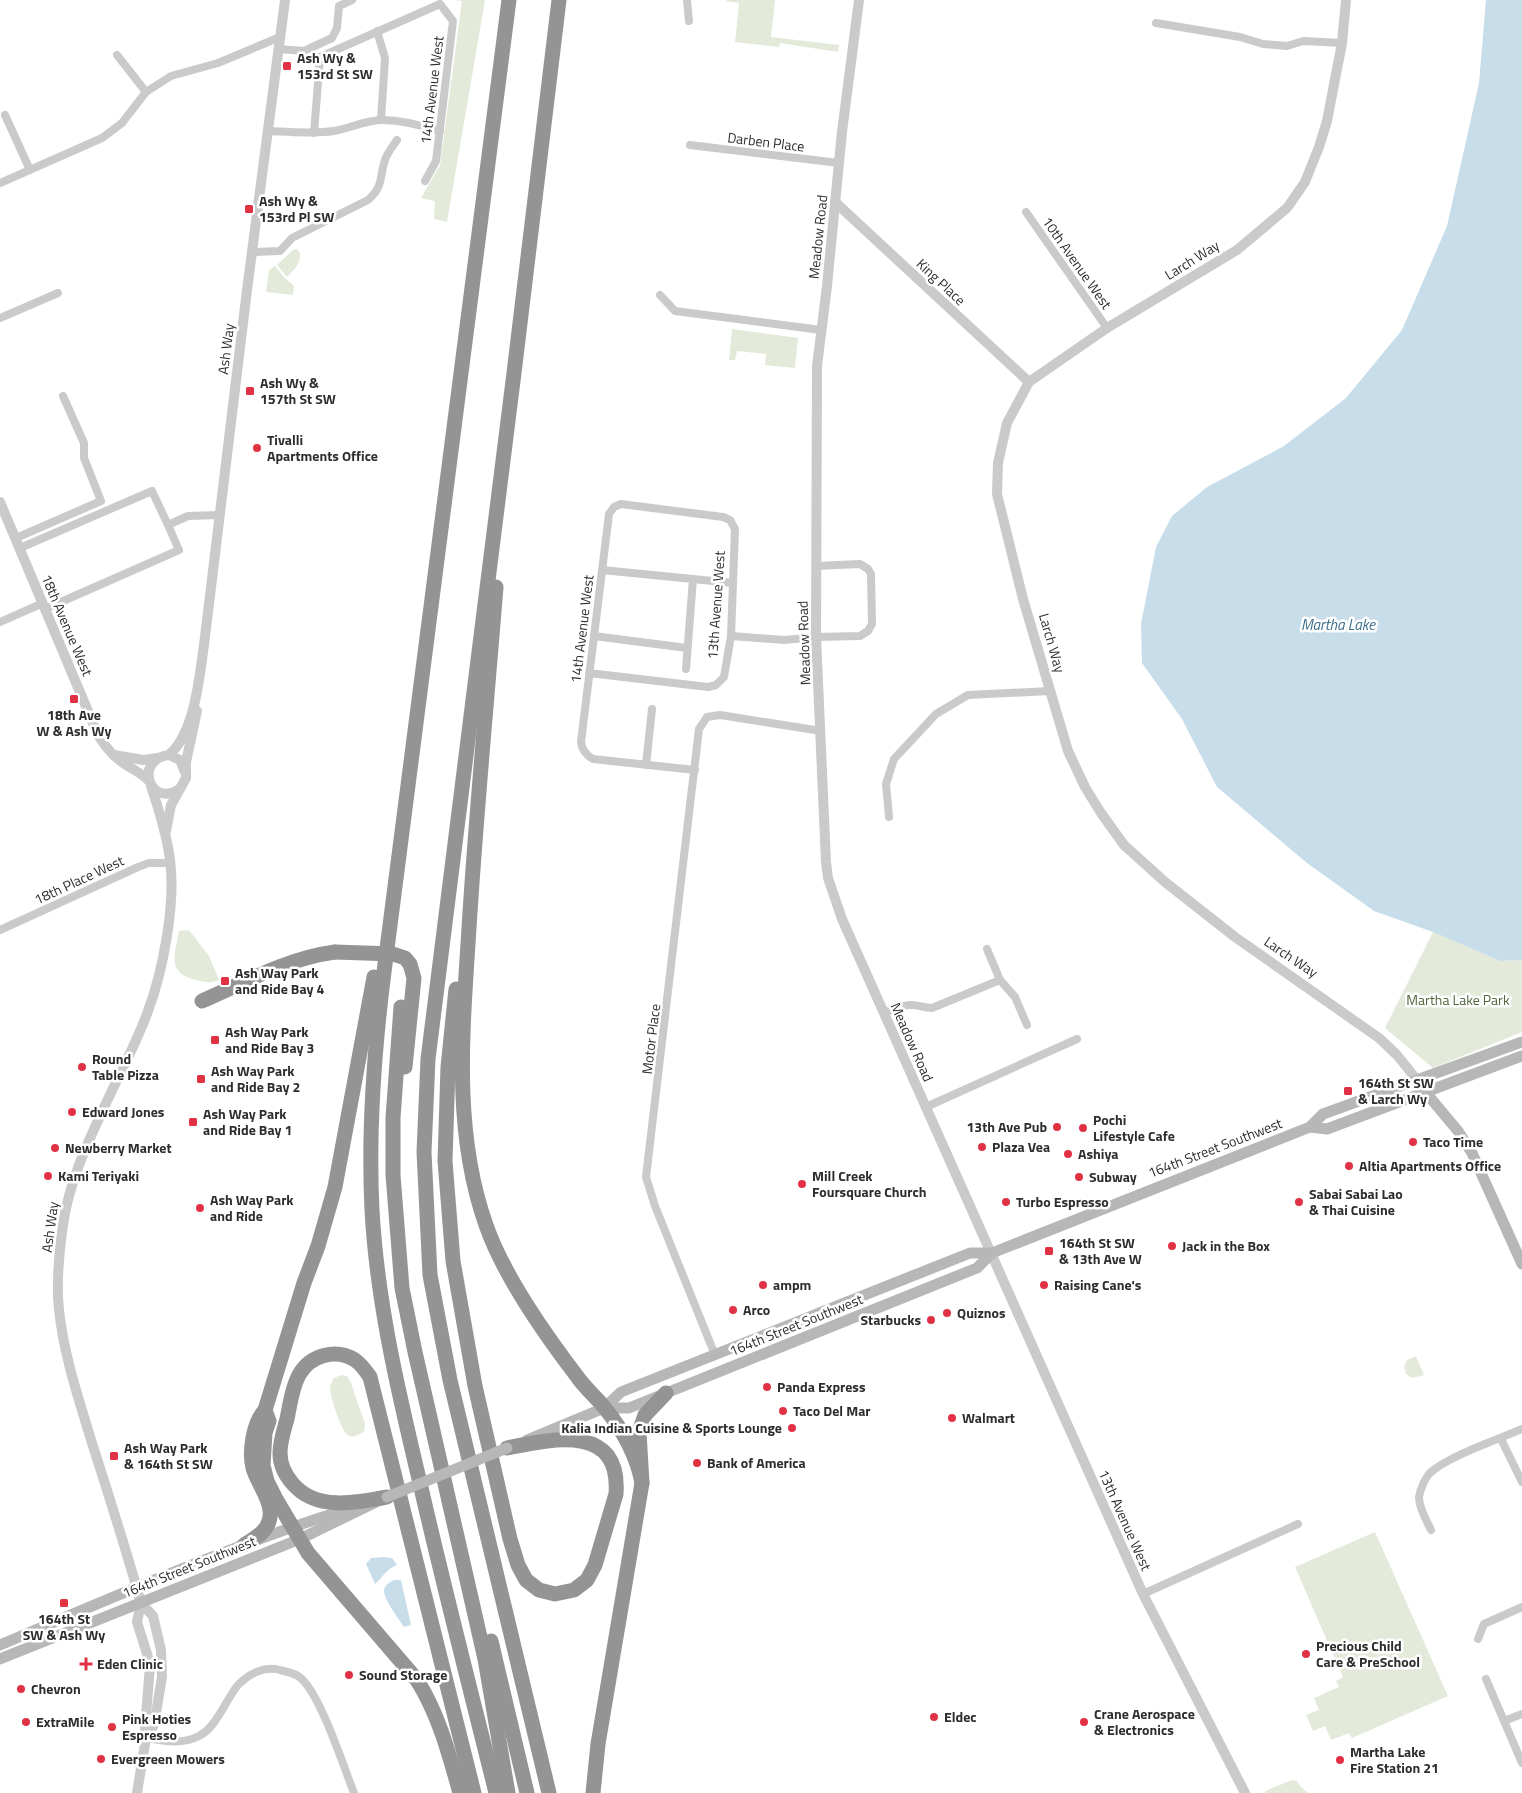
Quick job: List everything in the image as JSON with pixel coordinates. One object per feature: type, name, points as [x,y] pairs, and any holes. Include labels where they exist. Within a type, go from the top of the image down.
[{"type":"highway","points":[[496,1793],[436,1553],[397,1385],[376,1254],[371,1170],[372,1094],[379,1013],[509,0]]},
{"type":"highway","points":[[549,1793],[450,1380],[430,1274],[424,1152],[428,1059],[559,0]]},
{"type":"highway","points":[[514,373],[473,858],[462,1080],[465,1128],[476,1192],[491,1238],[521,1294],[576,1375],[617,1425],[639,1468],[642,1483]]},
{"type":"highway","points":[[473,858],[448,1067],[445,1161],[453,1261],[474,1386],[518,1566],[526,1580],[540,1590],[555,1594],[574,1590],[587,1580],[595,1565],[616,1494],[617,1483],[613,1466],[606,1454],[597,1447],[588,1442],[572,1439],[550,1440],[507,1448]]},
{"type":"highway","points":[[244,1545],[260,1534],[267,1527],[270,1520],[269,1505],[253,1467],[253,1441],[260,1416],[265,1410],[304,1284],[318,1246],[335,1187],[368,1009],[394,889]]},
{"type":"highway","points":[[202,1001],[294,961],[321,954],[335,952],[393,954],[405,958],[413,970],[414,978],[401,1128],[401,1190],[408,1270],[423,1355],[527,1793]]},
{"type":"highway","points":[[384,953],[397,961],[402,967],[404,982],[394,1099],[393,1156],[402,1288],[485,1660],[508,1793]]},
{"type":"highway","points":[[387,1497],[347,1502],[324,1501],[303,1494],[284,1472],[280,1453],[281,1442],[295,1383],[302,1369],[318,1357],[333,1354],[351,1358],[363,1367],[370,1377],[474,1793]]},
{"type":"highway","points":[[593,1793],[598,1744],[642,1483],[639,1432],[645,1416],[666,1393]]},
{"type":"highway","points":[[265,1410],[269,1421],[263,1452],[263,1465],[267,1481],[308,1553],[421,1686],[437,1717],[460,1793]]},
{"type":"main road","name":"164th Street Southwest","points":[[0,1659],[141,1603],[296,1533],[604,1408],[621,1392],[970,1253],[992,1253],[1310,1127],[1323,1114],[1522,1042]]},
{"type":"main road","name":"164th Street Southwest","points":[[1310,1127],[1327,1129],[1522,1056]]},
{"type":"main road","name":"Larch Way","points":[[1417,1080],[1453,1124],[1472,1153],[1522,1264]]},
{"type":"main road","name":"164th Street Southwest","points":[[604,1408],[629,1408],[977,1268],[992,1253]]},
{"type":"main road","name":"164th Street Southwest","points":[[0,1645],[244,1545],[296,1533]]},
{"type":"street","name":"Ash Way","points":[[169,755],[181,742],[196,701],[285,0]]},
{"type":"street","points":[[279,49],[304,51],[332,38],[337,28],[339,6],[352,0]]},
{"type":"street","points":[[687,0],[690,21]]},
{"type":"street","name":"Meadow Road","points":[[859,0],[816,372],[816,637],[826,862],[828,878],[842,918],[992,1253]]},
{"type":"street","name":"Larch Way","points":[[1346,0],[1342,43],[1320,147],[1305,182],[1287,208],[1237,250],[1107,328],[1029,382],[1007,423],[998,463],[997,494],[1024,599],[1071,758],[1086,787],[1124,845],[1166,882],[1235,937],[1379,1038],[1417,1080]]},
{"type":"street","name":"14th Avenue West","points":[[377,31],[440,4],[453,21],[436,161],[425,181]]},
{"type":"street","points":[[1156,23],[1240,37],[1262,44],[1287,46],[1303,40],[1342,43]]},
{"type":"street","points":[[314,133],[320,57],[377,31],[385,58],[381,120]]},
{"type":"street","points":[[0,183],[102,138],[122,123],[146,92],[172,76],[218,62],[280,37]]},
{"type":"street","points":[[117,55],[146,92]]},
{"type":"street","points":[[6,116],[30,170]]},
{"type":"street","points":[[268,131],[314,133],[336,130],[362,122],[381,120],[406,121],[440,131]]},
{"type":"street","points":[[252,252],[280,251],[292,238],[368,200],[376,193],[381,181],[385,160],[397,140]]},
{"type":"street","name":"Darben Place","points":[[690,145],[839,163]]},
{"type":"street","name":"King Place","points":[[835,202],[1029,382]]},
{"type":"street","name":"10th Avenue West","points":[[1026,212],[1107,328]]},
{"type":"street","points":[[0,318],[58,293]]},
{"type":"street","points":[[660,295],[675,311],[821,330]]},
{"type":"street","points":[[18,543],[101,501],[84,458],[84,444],[62,396]]},
{"type":"street","points":[[0,622],[44,606],[179,550],[152,491],[18,543]]},
{"type":"street","name":"18th Avenue West","points":[[0,502],[98,734],[108,750],[121,762],[143,774],[150,783]]},
{"type":"street","name":"13th Avenue West","points":[[590,673],[708,687],[716,684],[724,677],[731,636],[735,529],[733,524],[724,517],[621,504],[614,507]]},
{"type":"street","name":"14th Avenue West","points":[[614,507],[609,514],[581,742],[582,748],[593,759],[646,765]]},
{"type":"street","points":[[168,524],[188,516],[219,515]]},
{"type":"street","points":[[731,636],[784,640],[860,636],[868,631],[872,624],[871,574],[868,569],[860,564],[816,566]]},
{"type":"street","points":[[602,570],[733,583]]},
{"type":"street","points":[[686,669],[693,579]]},
{"type":"street","points":[[594,636],[687,648]]},
{"type":"street","points":[[889,818],[886,784],[894,760],[936,714],[968,695],[1050,690]]},
{"type":"street","name":"Ash Way","points":[[185,772],[187,754],[197,712],[196,701]]},
{"type":"street","points":[[652,709],[646,765],[695,770]]},
{"type":"street","name":"Motor Place","points":[[715,1355],[655,1206],[646,1177],[699,729],[707,717],[720,715],[821,731]]},
{"type":"street","points":[[114,755],[143,760],[169,755],[180,760],[186,778],[175,792],[160,793],[150,783],[149,768],[152,762],[158,758]]},
{"type":"street","name":"Ash Way","points":[[137,1793],[146,1738],[144,1727],[150,1666],[137,1622],[141,1603],[78,1396],[64,1341],[59,1308],[59,1263],[63,1223],[71,1187],[87,1144],[148,1012],[163,963],[172,885],[171,863],[166,834],[150,783]]},
{"type":"street","name":"Ash Way","points":[[166,834],[171,805],[180,788]]},
{"type":"street","name":"18th Place West","points":[[0,930],[138,866],[150,863],[171,863]]},
{"type":"street","points":[[987,949],[1000,980],[1015,997],[1027,1025]]},
{"type":"street","points":[[884,1013],[913,1004],[922,1008],[932,1008],[1000,980]]},
{"type":"street","points":[[926,1107],[1077,1039]]},
{"type":"street","name":"13th Avenue West","points":[[992,1253],[1143,1594],[1245,1793]]},
{"type":"street","points":[[1431,1530],[1419,1498],[1429,1474],[1443,1463],[1522,1429]]},
{"type":"street","points":[[1501,1438],[1522,1482]]},
{"type":"street","points":[[1143,1594],[1298,1524]]},
{"type":"street","name":"Ash Way","points":[[141,1603],[153,1616],[161,1650],[162,1677],[160,1696],[154,1725],[146,1738]]},
{"type":"street","points":[[1478,1639],[1484,1624],[1522,1607]]},
{"type":"street","points":[[146,1738],[168,1742],[186,1741],[201,1735],[220,1714],[238,1686],[249,1676],[260,1670],[271,1669],[287,1672],[299,1677],[307,1685],[316,1700],[354,1793]]},
{"type":"street","points":[[1486,1679],[1522,1763]]},
{"type":"street","points":[[1504,1721],[1522,1714]]},
{"type":"green space","points":[[453,0],[485,0],[447,222],[434,219],[435,201],[421,198],[440,165],[462,1]]},
{"type":"green space","points":[[727,0],[775,0],[771,37],[839,45],[838,52],[780,43],[779,47],[735,42],[739,3]]},
{"type":"green space","points":[[297,249],[300,253],[299,260],[287,277],[277,265],[293,250]]},
{"type":"green space","points":[[275,266],[294,286],[293,295],[266,292],[269,270]]},
{"type":"green space","points":[[732,329],[798,338],[795,368],[765,365],[766,354],[737,351],[735,360],[729,360]]},
{"type":"green space","points":[[189,930],[209,956],[219,980],[205,982],[196,980],[186,977],[176,968],[175,955],[179,931]]},
{"type":"green space","name":"Martha Lake Park","points":[[1433,932],[1500,961],[1522,960],[1522,1032],[1433,1068],[1385,1028]]},
{"type":"green space","points":[[1416,1356],[1424,1375],[1412,1378],[1406,1374],[1404,1366],[1407,1360]]},
{"type":"green space","points":[[341,1375],[347,1376],[351,1383],[365,1424],[364,1432],[355,1436],[349,1436],[343,1428],[331,1393],[330,1388],[333,1379]]},
{"type":"green space","points":[[1375,1532],[1448,1696],[1352,1738],[1349,1733],[1331,1740],[1325,1726],[1313,1731],[1306,1715],[1319,1710],[1314,1698],[1339,1687],[1336,1681],[1343,1677],[1295,1567]]},
{"type":"green space","points":[[1292,1780],[1297,1781],[1308,1793],[1265,1793],[1265,1791]]},
{"type":"water","name":"Martha Lake","points":[[1486,0],[1522,0],[1522,960],[1500,961],[1433,932],[1374,911],[1307,863],[1217,787],[1182,719],[1142,663],[1141,624],[1156,547],[1172,516],[1207,487],[1284,446],[1346,398],[1402,330],[1447,226],[1479,83]]},
{"type":"water","points":[[371,1558],[392,1558],[397,1565],[387,1571],[375,1584],[366,1564]]},
{"type":"water","points":[[394,1580],[401,1580],[411,1625],[404,1627],[385,1595],[385,1587]]},
{"type":"place","name":"Ash Wy & 153rd St SW","points":[[287,66]]},
{"type":"place","name":"Ash Wy & 153rd Pl SW","points":[[249,209]]},
{"type":"place","name":"Ash Wy & 157th St SW","points":[[250,391]]},
{"type":"place","name":"Tivalli Apartments Office","points":[[257,448]]},
{"type":"place","name":"18th Ave W & Ash Wy","points":[[74,699]]},
{"type":"place","name":"Ash Way Park and Ride Bay 4","points":[[225,981]]},
{"type":"place","name":"Ash Way Park and Ride Bay 3","points":[[215,1040]]},
{"type":"place","name":"Round Table Pizza","points":[[82,1067]]},
{"type":"place","name":"Ash Way Park and Ride Bay 2","points":[[201,1079]]},
{"type":"place","name":"164th St SW & Larch Wy","points":[[1348,1091]]},
{"type":"place","name":"Edward Jones","points":[[72,1112]]},
{"type":"place","name":"Ash Way Park and Ride Bay 1","points":[[193,1122]]},
{"type":"place","name":"13th Ave Pub","points":[[1057,1127]]},
{"type":"place","name":"Pochi Lifestyle Cafe","points":[[1083,1128]]},
{"type":"place","name":"Taco Time","points":[[1413,1142]]},
{"type":"place","name":"Plaza Vea","points":[[982,1147]]},
{"type":"place","name":"Newberry Market","points":[[55,1148]]},
{"type":"place","name":"Ashiya","points":[[1068,1154]]},
{"type":"place","name":"Altia Apartments Office","points":[[1349,1166]]},
{"type":"place","name":"Kami Teriyaki","points":[[48,1176]]},
{"type":"place","name":"Subway","points":[[1079,1177]]},
{"type":"place","name":"Mill Creek Foursquare Church","points":[[802,1184]]},
{"type":"place","name":"Turbo Espresso","points":[[1006,1202]]},
{"type":"place","name":"Sabai Sabai Lao & Thai Cuisine","points":[[1299,1202]]},
{"type":"place","name":"Ash Way Park and Ride","points":[[200,1208]]},
{"type":"place","name":"Jack in the Box","points":[[1172,1246]]},
{"type":"place","name":"164th St SW & 13th Ave W","points":[[1049,1251]]},
{"type":"place","name":"ampm","points":[[763,1285]]},
{"type":"place","name":"Raising Cane's","points":[[1044,1285]]},
{"type":"place","name":"Arco","points":[[733,1310]]},
{"type":"place","name":"Quiznos","points":[[947,1313]]},
{"type":"place","name":"Starbucks","points":[[931,1320]]},
{"type":"place","name":"Panda Express","points":[[767,1387]]},
{"type":"place","name":"Taco Del Mar","points":[[783,1411]]},
{"type":"place","name":"Walmart","points":[[952,1418]]},
{"type":"place","name":"Kalia Indian Cuisine & Sports Lounge","points":[[792,1428]]},
{"type":"place","name":"Ash Way Park & 164th St SW","points":[[114,1456]]},
{"type":"place","name":"Bank of America","points":[[697,1463]]},
{"type":"place","name":"164th St SW & Ash Wy","points":[[64,1603]]},
{"type":"place","name":"Precious Child Care & PreSchool","points":[[1306,1654]]},
{"type":"place","name":"Eden Clinic","points":[[86,1664]]},
{"type":"place","name":"Sound Storage","points":[[349,1675]]},
{"type":"place","name":"Chevron","points":[[21,1689]]},
{"type":"place","name":"Eldec","points":[[934,1717]]},
{"type":"place","name":"ExtraMile","points":[[26,1722]]},
{"type":"place","name":"Crane Aerospace & Electronics","points":[[1084,1722]]},
{"type":"place","name":"Pink Hoties Espresso","points":[[112,1727]]},
{"type":"place","name":"Evergreen Mowers","points":[[101,1759]]},
{"type":"place","name":"Martha Lake Fire Station 21","points":[[1340,1760]]}]
